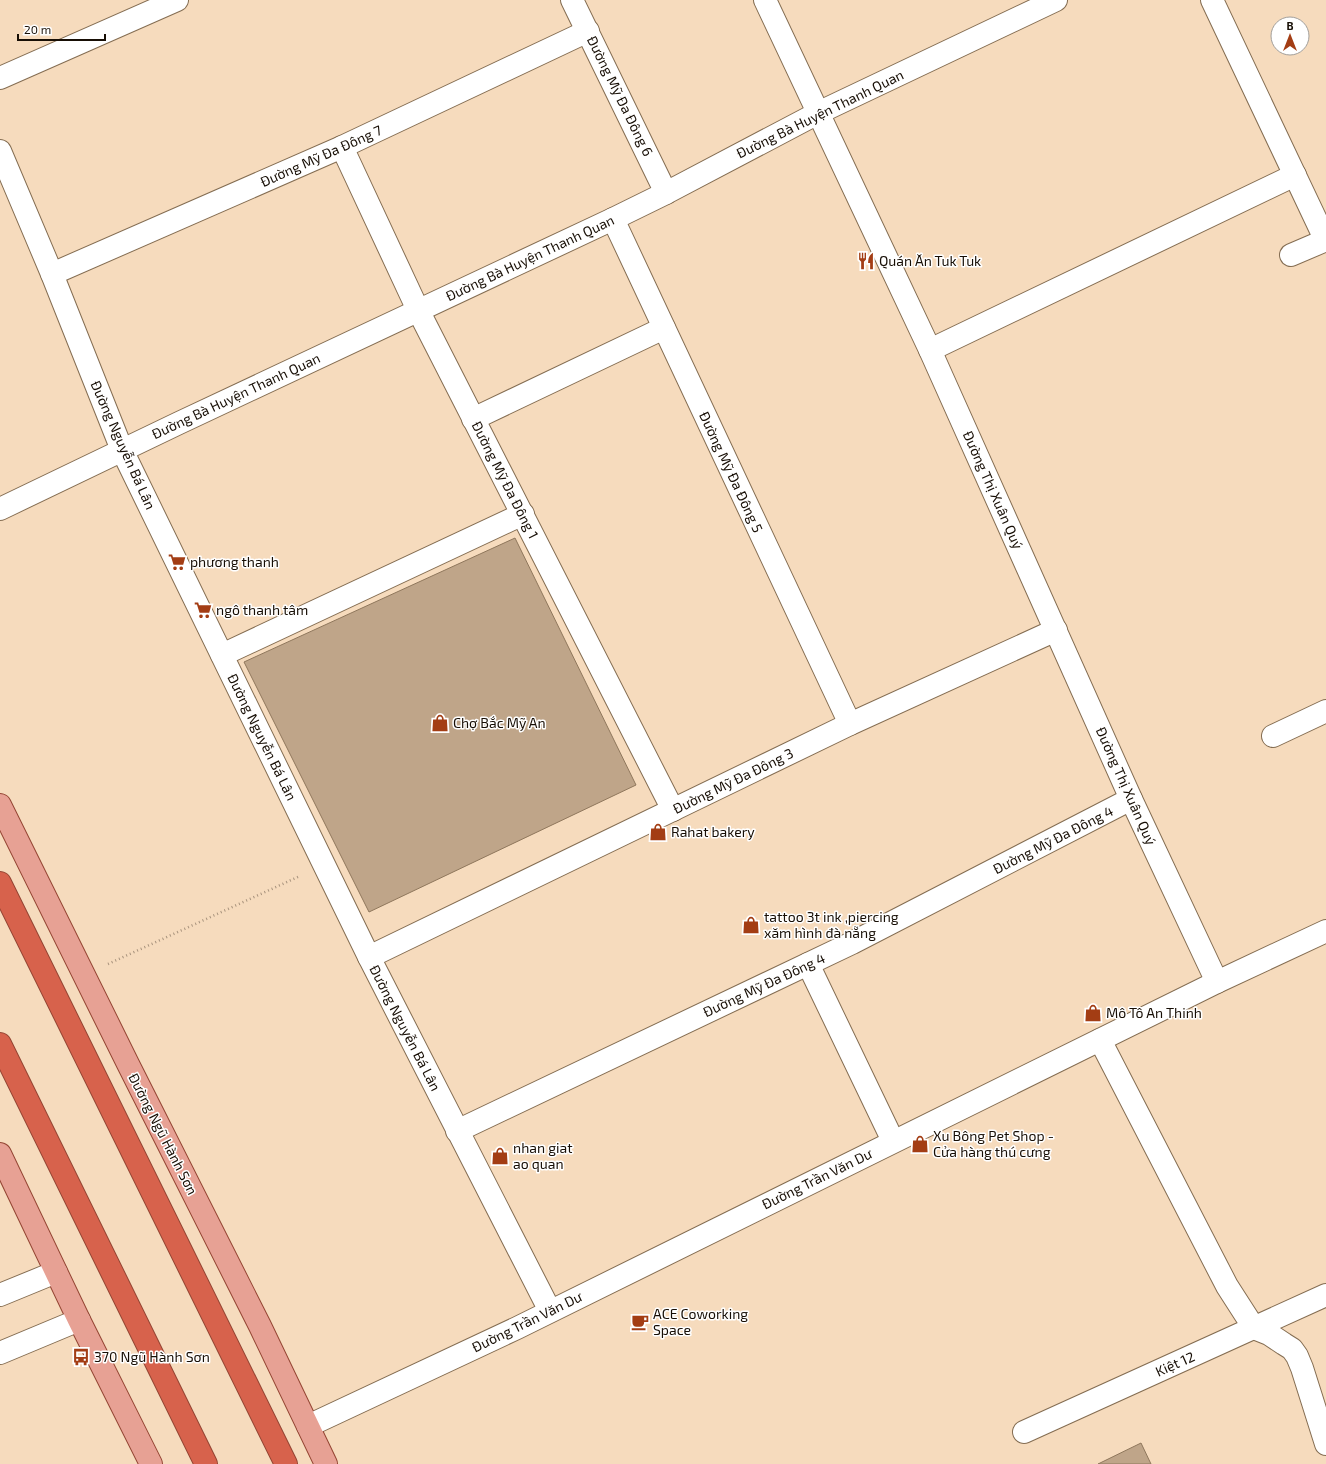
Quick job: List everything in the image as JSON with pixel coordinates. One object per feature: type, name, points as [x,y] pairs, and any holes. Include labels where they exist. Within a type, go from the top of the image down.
[{"type":"highway","points":[[0,883],[286,1464]]},
{"type":"highway","points":[[0,1044],[206,1464]]},
{"type":"main road","name":"Đường Ngũ Hành Sơn","points":[[0,805],[260,1326],[326,1464]]},
{"type":"main road","points":[[0,1154],[79,1320],[151,1464]]},
{"type":"street","points":[[0,78],[178,0]]},
{"type":"street","name":"Đường Mỹ Đa Đông 6","points":[[572,0],[666,193]]},
{"type":"street","name":"Đường Thị Xuân Quý","points":[[765,0],[930,350],[1131,800],[1217,982]]},
{"type":"street","name":"Đường Bà Huyện Thanh Quan","points":[[0,509],[666,193],[818,113],[1056,0]]},
{"type":"street","points":[[1212,0],[1326,240],[1291,255]]},
{"type":"street","name":"Đường Mỹ Đa Đông 7","points":[[52,274],[342,148],[588,31]]},
{"type":"street","name":"Đường Mỹ Đa Đông 1","points":[[342,148],[418,310],[673,810]]},
{"type":"street","name":"Đường Nguyễn Bá Lân","points":[[0,151],[52,274],[122,450],[369,957],[550,1311]]},
{"type":"street","points":[[930,350],[1295,175]]},
{"type":"street","name":"Đường Mỹ Đa Đông 5","points":[[612,219],[850,724]]},
{"type":"street","points":[[473,418],[664,328]]},
{"type":"street","points":[[222,655],[522,514]]},
{"type":"street","name":"Đường Mỹ Đa Đông 3","points":[[369,957],[850,724],[1056,630]]},
{"type":"street","points":[[1273,736],[1326,711]]},
{"type":"street","name":"Đường Mỹ Đa Đông 4","points":[[457,1131],[859,939],[1131,800]]},
{"type":"street","name":"Đường Trần Văn Dư","points":[[308,1426],[517,1328],[1217,982],[1326,931]]},
{"type":"street","points":[[808,964],[893,1141]]},
{"type":"street","points":[[1100,1040],[1227,1286],[1254,1328],[1269,1334],[1292,1349],[1297,1356],[1325,1438]]},
{"type":"street","points":[[0,1295],[56,1272]]},
{"type":"street","name":"Kiệt 12","points":[[1024,1432],[1326,1295]]},
{"type":"street","points":[[0,1353],[79,1320]]},
{"type":"path","points":[[84,976],[324,865]]},
{"type":"building","name":"Chợ Bắc Mỹ An","points":[[515,538],[636,785],[369,912],[244,662]]},
{"type":"building","points":[[1141,1443],[1151,1464],[1098,1464]]},
{"type":"place","name":"Quán Ăn Tuk Tuk","points":[[866,261]]},
{"type":"place","name":"phương thanh","points":[[177,562]]},
{"type":"place","name":"ngô thanh tâm","points":[[203,610]]},
{"type":"place","name":"Chợ Bắc Mỹ An","points":[[440,723]]},
{"type":"place","name":"Rahat bakery","points":[[658,832]]},
{"type":"place","name":"tattoo 3t ink ,piercing xăm hình đà nẵng","points":[[751,925]]},
{"type":"place","name":"Mô Tô An Thinh","points":[[1093,1013]]},
{"type":"place","name":"Xu Bông Pet Shop - Cửa hàng thú cưng","points":[[920,1144]]},
{"type":"place","name":"nhan giat ao quan","points":[[500,1156]]},
{"type":"place","name":"ACE Coworking Space","points":[[640,1322]]},
{"type":"place","name":"370 Ngũ Hành Sơn","points":[[81,1357]]}]
